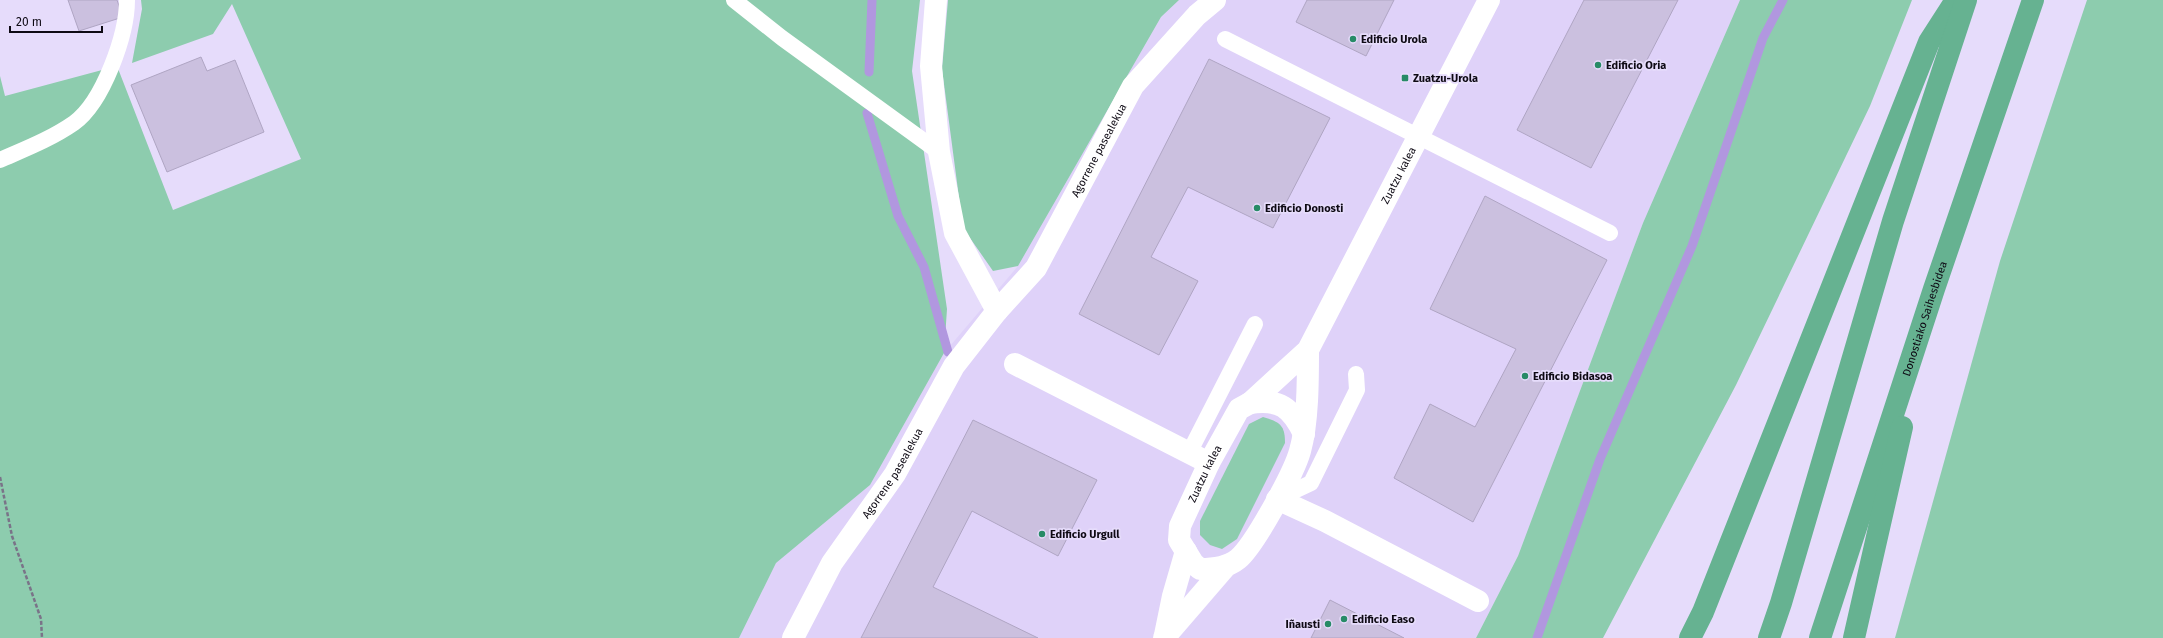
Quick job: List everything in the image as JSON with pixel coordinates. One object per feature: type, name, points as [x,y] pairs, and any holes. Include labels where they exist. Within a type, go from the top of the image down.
[{"type":"highway","points":[[1690,638],[1706,604],[1929,42],[1956,0]]},
{"type":"highway","points":[[1769,638],[1781,603],[1893,221],[1966,0]]},
{"type":"highway","name":"Donostiako Saihesbidea","points":[[1820,638],[1934,289],[2033,0]]},
{"type":"highway","points":[[1854,638],[1934,289]]},
{"type":"street","points":[[936,0],[931,66],[939,152],[955,233],[997,311]]},
{"type":"street","name":"Agorrene pasealekua","points":[[793,638],[832,563],[895,474],[954,366],[997,311],[1036,268],[1133,86],[1197,15],[1215,0]]},
{"type":"street","name":"Zuatzu kalea","points":[[1226,566],[1200,568],[1193,563],[1179,540],[1180,526],[1209,463],[1239,409],[1250,403],[1308,350],[1489,0]]},
{"type":"street","name":"Zuatzu kalea","points":[[1164,637],[1226,566],[1237,560],[1246,551],[1277,499],[1300,452],[1304,434],[1308,350]]},
{"type":"street","points":[[1015,364],[1209,463]]},
{"type":"street","points":[[1250,403],[1264,401],[1281,404],[1296,419],[1304,434]]},
{"type":"street","points":[[1277,499],[1325,521],[1478,600]]},
{"type":"street","name":"Zuatzu kalea","points":[[1164,637],[1173,596],[1186,551]]},
{"type":"lane","points":[[0,160],[38,143],[75,122],[98,95],[119,45],[127,18],[127,0]]},
{"type":"lane","points":[[734,0],[782,38],[939,152]]},
{"type":"lane","points":[[1225,39],[1610,233]]},
{"type":"lane","points":[[1189,453],[1256,324]]},
{"type":"lane","points":[[1277,499],[1311,483],[1357,390],[1356,374]]},
{"type":"path","points":[[0,477],[12,536],[41,619],[42,638]]},
{"type":"shaded area","points":[[1179,0],[1740,0],[1643,223],[1518,556],[1476,638],[739,638],[776,563],[870,485],[944,353],[1018,266],[1161,17]]},
{"type":"green space","points":[[141,0],[920,0],[912,71],[947,309],[944,353],[870,485],[776,563],[739,638],[0,638],[0,76],[5,96],[117,66],[173,210],[301,159],[232,4],[213,34],[132,63],[142,9]]},
{"type":"green space","points":[[948,0],[1179,0],[1161,17],[1018,266],[993,271],[963,228],[942,69]]},
{"type":"green space","points":[[1740,0],[1912,0],[1870,106],[1736,385],[1603,638],[1476,638],[1518,556],[1643,223]]},
{"type":"green space","points":[[2087,0],[2163,0],[2163,638],[1895,638],[2000,261]]},
{"type":"green space","points":[[1263,417],[1274,421],[1283,428],[1285,443],[1237,539],[1222,549],[1210,545],[1200,535],[1200,521],[1249,424]]},
{"type":"building","points":[[68,0],[117,0],[123,17],[79,31]]},
{"type":"building","name":"Edificio Urola","points":[[1307,0],[1394,0],[1366,56],[1296,22]]},
{"type":"building","name":"Edificio Oria","points":[[1584,0],[1678,0],[1591,168],[1517,130]]},
{"type":"building","points":[[201,57],[207,71],[235,60],[264,132],[167,172],[131,85]]},
{"type":"building","name":"Edificio Donosti","points":[[1209,59],[1330,118],[1273,228],[1188,187],[1151,257],[1198,281],[1159,355],[1079,314]]},
{"type":"building","name":"Edificio Bidasoa","points":[[1485,196],[1607,260],[1473,522],[1394,478],[1430,404],[1475,427],[1516,349],[1430,309]]},
{"type":"building","name":"Edificio Urgull","points":[[973,420],[1097,480],[1058,556],[972,511],[933,587],[1038,638],[861,638]]},
{"type":"building","name":"Edificio Easo","points":[[1330,600],[1404,638],[1311,638]]},
{"type":"waterway","points":[[869,72],[872,0]]},
{"type":"waterway","points":[[1537,638],[1600,459],[1692,246],[1763,38],[1783,0]]},
{"type":"waterway","points":[[867,113],[898,216],[924,267],[948,352]]},
{"type":"place","name":"Edificio Urola","points":[[1353,39]]},
{"type":"place","name":"Edificio Oria","points":[[1598,65]]},
{"type":"place","name":"Zuatzu-Urola","points":[[1405,78]]},
{"type":"place","name":"Edificio Donosti","points":[[1257,208]]},
{"type":"place","name":"Edificio Bidasoa","points":[[1525,376]]},
{"type":"place","name":"Edificio Urgull","points":[[1042,534]]},
{"type":"place","name":"Edificio Easo","points":[[1344,619]]},
{"type":"place","name":"Iñausti","points":[[1328,624]]}]
